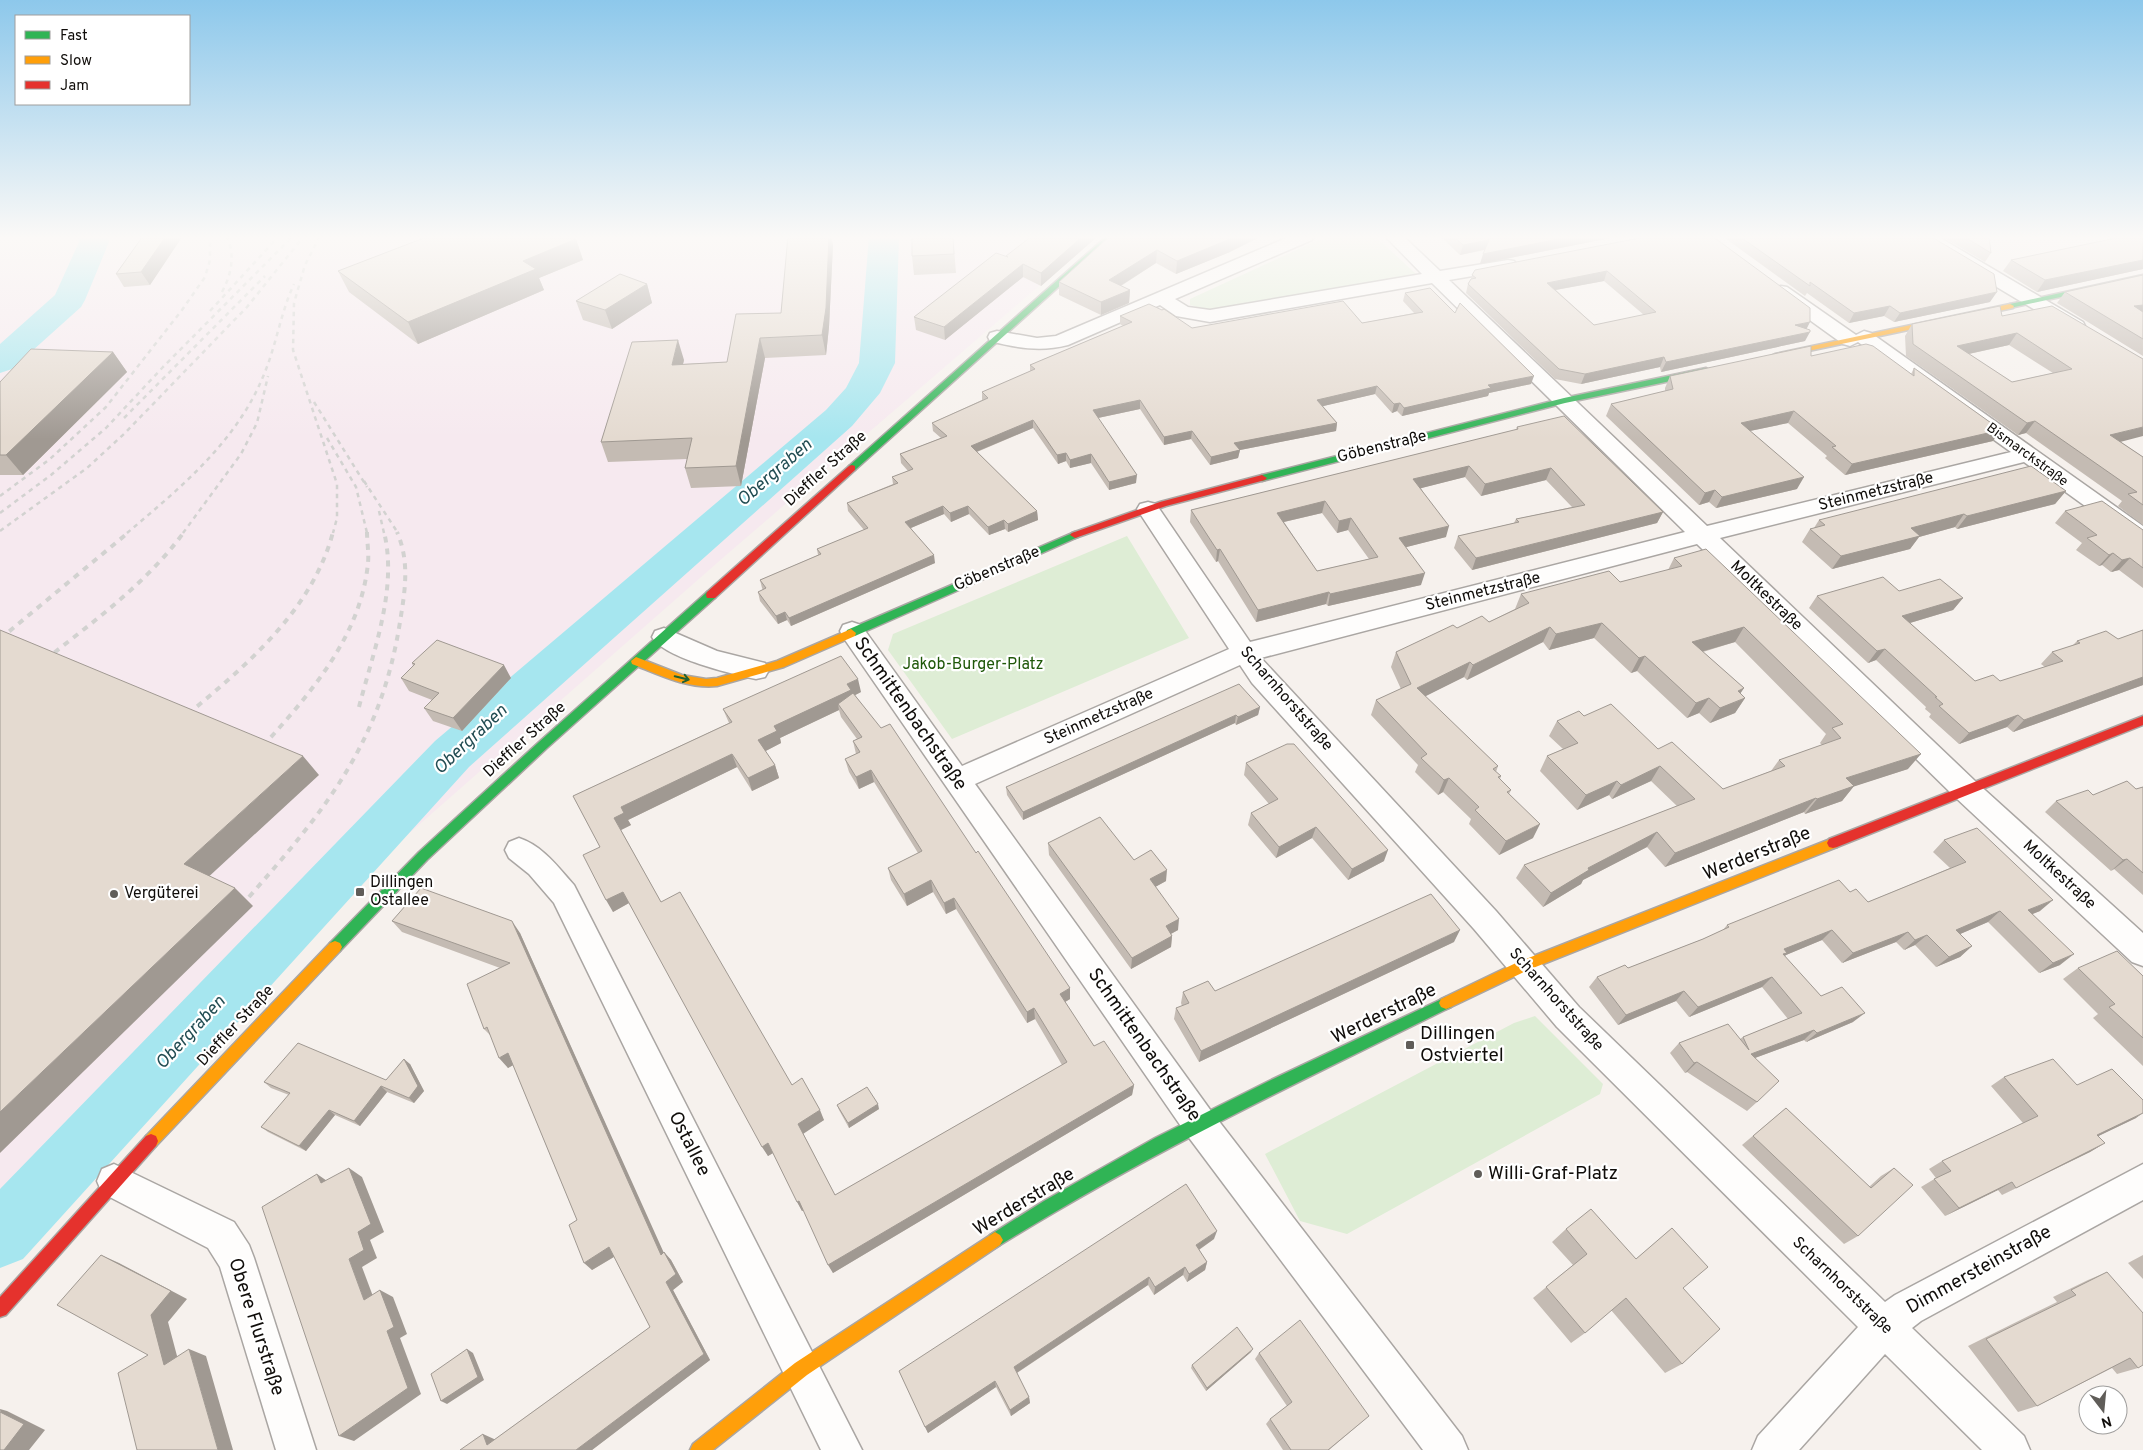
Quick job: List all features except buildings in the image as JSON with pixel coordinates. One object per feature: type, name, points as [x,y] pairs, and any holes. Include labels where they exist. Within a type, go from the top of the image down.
[{"type":"street","name":"Dieffler Straße","points":[[0,1309],[114,1181],[274,1010],[423,856],[636,661],[1035,304]]},
{"type":"street","points":[[997,337],[1018,343],[1048,344],[1061,341],[1151,304]]},
{"type":"street","points":[[1170,304],[1183,312],[1210,316],[1286,304]]},
{"type":"street","name":"Moltkestraße","points":[[1463,304],[1965,789],[2143,952]]},
{"type":"street","name":"Bismarckstraße","points":[[1804,304],[1857,338],[2143,537]]},
{"type":"street","points":[[1764,358],[2020,304]]},
{"type":"street","points":[[2037,304],[2092,336]]},
{"type":"street","name":"Göbenstraße","points":[[636,661],[680,678],[706,682],[728,681],[756,670],[780,664],[1067,538],[1148,509],[1267,476],[1564,401],[1716,368]]},
{"type":"street","name":"Steinmetzstraße","points":[[957,780],[1244,653],[1702,535],[2027,455]]},
{"type":"street","name":"Scharnhorststraße","points":[[1148,509],[1261,676],[1485,920],[1523,966],[1582,1031],[2010,1450]]},
{"type":"street","name":"Schmittenbachstraße","points":[[852,631],[1199,1123],[1448,1450]]},
{"type":"street","name":"Göbenstraße","points":[[664,636],[690,652],[714,661],[756,670]]},
{"type":"street","name":"Werderstraße","points":[[699,1450],[802,1369],[923,1286],[1011,1229],[1120,1164],[1199,1123],[1523,966],[1965,789],[2143,720]]},
{"type":"street","name":"Ostallee","points":[[519,850],[539,865],[564,894],[842,1450]]},
{"type":"street","name":"Obere Flurstraße","points":[[114,1181],[221,1235],[236,1258],[296,1450]]},
{"type":"street","name":"Dimmersteinstraße","points":[[1772,1450],[1884,1326],[1908,1308],[2143,1181]]},
{"type":"shaded area","points":[[0,304],[1018,304],[725,556],[371,867],[0,1266]]},
{"type":"green space","points":[[1190,304],[1252,304],[1211,311]]},
{"type":"green space","name":"Jakob-Burger-Platz","points":[[1127,536],[1189,638],[952,739],[888,650],[893,634]]},
{"type":"green space","points":[[1535,1016],[1603,1084],[1600,1094],[1347,1234],[1300,1221],[1265,1154],[1514,1023]]},
{"type":"waterway","points":[[0,362],[65,304]]},
{"type":"waterway","name":"Obergraben","points":[[0,1236],[452,754],[839,418],[862,393],[877,363],[880,304]]},
{"type":"railway","points":[[0,496],[50,459],[106,407],[186,304]]},
{"type":"railway","points":[[210,311],[217,304]]},
{"type":"railway","points":[[0,513],[51,475],[106,428],[226,304]]},
{"type":"railway","points":[[124,418],[238,304]]},
{"type":"railway","points":[[0,531],[87,468],[125,433],[250,304]]},
{"type":"railway","points":[[127,533],[185,482],[237,424],[251,402],[267,367],[286,304]]},
{"type":"railway","points":[[294,304],[293,350],[337,484],[337,518],[333,533]]},
{"type":"railway","points":[[183,533],[241,454],[257,423],[268,376]]},
{"type":"railway","points":[[314,402],[367,487]]},
{"type":"railway","points":[[327,438],[356,487],[367,533]]},
{"type":"railway","points":[[364,481],[398,533]]},
{"type":"railway","points":[[379,511],[384,533]]},
{"type":"railway","points":[[0,639],[129,532]]},
{"type":"railway","points":[[45,660],[137,585],[184,532]]},
{"type":"railway","points":[[188,714],[255,655],[294,611],[310,586],[323,560],[333,532]]},
{"type":"railway","points":[[263,746],[315,684],[331,662],[344,639],[355,615],[363,590],[368,559],[367,532]]},
{"type":"railway","points":[[359,707],[377,642],[386,598],[388,554],[384,532]]},
{"type":"railway","points":[[249,897],[326,803],[347,771],[379,703],[391,665],[405,588],[404,554],[397,532]]},
{"type":"traffic: fast","points":[[852,468],[1036,304]]},
{"type":"traffic: fast","points":[[2010,306],[2021,304]]},
{"type":"traffic: fast","points":[[1262,478],[1564,401],[1706,371]]},
{"type":"traffic: fast","points":[[851,633],[1075,535]]},
{"type":"traffic: fast","points":[[335,947],[423,856],[543,745],[711,595]]},
{"type":"traffic: fast","points":[[995,1240],[1104,1174],[1217,1114],[1446,1003]]},
{"type":"traffic: slow","points":[[1775,356],[2010,306]]},
{"type":"traffic: slow","points":[[636,661],[681,679],[706,683],[717,682],[780,664],[851,633]]},
{"type":"traffic: slow","points":[[1446,1003],[1523,966],[1833,843]]},
{"type":"traffic: slow","points":[[151,1141],[335,947]]},
{"type":"traffic: slow","points":[[699,1450],[801,1369],[995,1240]]},
{"type":"traffic: jam","points":[[711,595],[852,468]]},
{"type":"traffic: jam","points":[[1075,535],[1163,504],[1262,478]]},
{"type":"traffic: jam","points":[[1833,843],[2143,720]]},
{"type":"traffic: jam","points":[[0,1309],[151,1141]]},
{"type":"place","name":"Dillingen Ostallee","points":[[360,892]]},
{"type":"place","name":"Vergüterei","points":[[114,894]]},
{"type":"place","name":"Dillingen Ostviertel","points":[[1410,1045]]},
{"type":"place","name":"Willi-Graf-Platz","points":[[1478,1174]]}]
